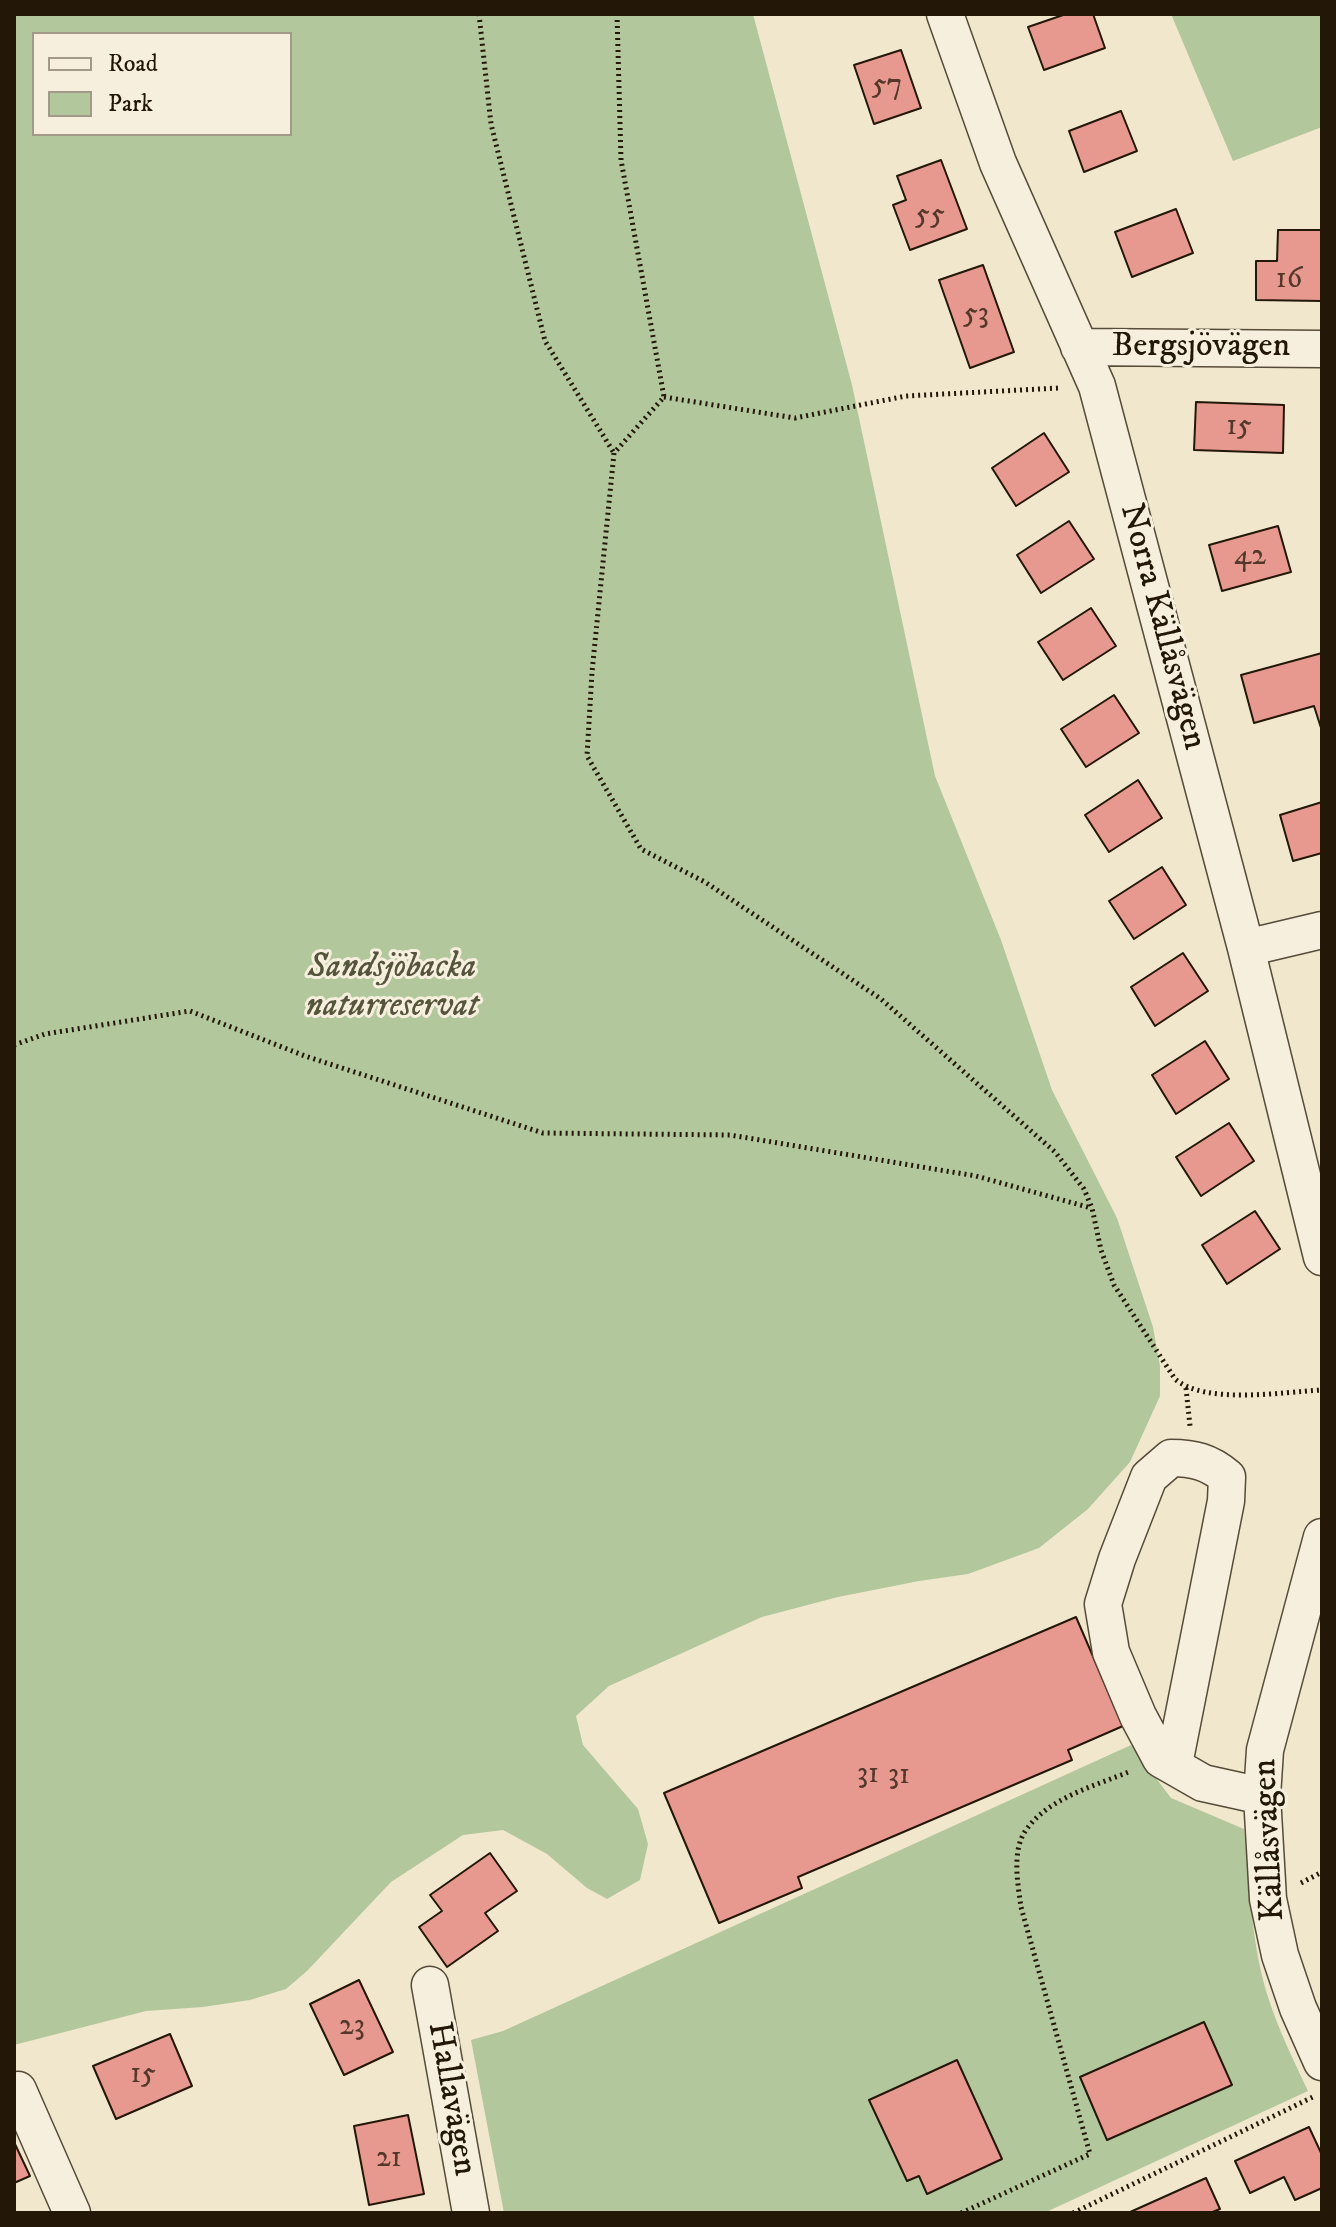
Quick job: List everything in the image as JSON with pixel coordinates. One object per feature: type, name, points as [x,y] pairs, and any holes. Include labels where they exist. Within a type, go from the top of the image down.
[{"type":"street","name":"Norra Källåsvägen","points":[[945,14],[998,163],[1097,386],[1246,948],[1322,1257]]},
{"type":"street","name":"Bergsjövägen","points":[[1079,347],[1322,349]]},
{"type":"street","points":[[1246,948],[1322,930]]},
{"type":"street","points":[[1168,1762],[1226,1501],[1227,1477],[1212,1465],[1194,1458],[1171,1458],[1149,1477],[1103,1604],[1111,1652],[1138,1716],[1168,1762],[1203,1783],[1262,1796]]},
{"type":"street","name":"Källåsvägen","points":[[1318,1552],[1265,1750],[1262,1796],[1268,1899],[1280,1955],[1298,2008],[1322,2062]]},
{"type":"street","name":"Hallavägen","points":[[430,1985],[471,2213]]},
{"type":"street","points":[[18,2090],[72,2213]]},
{"type":"path","points":[[479,14],[491,124],[545,341],[614,453]]},
{"type":"path","points":[[617,14],[621,160],[664,397]]},
{"type":"path","points":[[664,397],[795,418],[906,396],[1097,386]]},
{"type":"path","points":[[664,397],[614,453],[592,672],[587,756],[641,849],[705,882],[881,999],[1055,1152],[1084,1189],[1114,1285],[1175,1379],[1186,1388],[1246,1394],[1322,1390]]},
{"type":"path","points":[[14,1045],[45,1034],[190,1011],[305,1056],[543,1133],[730,1135],[976,1176],[1092,1208]]},
{"type":"path","points":[[961,2213],[1090,2154],[1021,1907],[1017,1867],[1023,1834],[1059,1801],[1168,1762]]},
{"type":"path","points":[[1073,2213],[1322,2093]]},
{"type":"green space","name":"Sandsjöbacka naturreservat","points":[[14,14],[753,14],[852,385],[935,776],[1001,940],[1052,1090],[1117,1218],[1153,1327],[1160,1366],[1160,1396],[1130,1462],[1088,1509],[1039,1548],[968,1574],[838,1597],[762,1617],[609,1686],[576,1716],[583,1745],[638,1809],[648,1844],[640,1880],[607,1899],[587,1888],[547,1854],[503,1830],[463,1835],[391,1882],[286,1989],[250,2000],[146,2011],[14,2045]]},
{"type":"green space","points":[[1171,14],[1322,14],[1322,127],[1233,161]]},
{"type":"green space","points":[[1131,1745],[1171,1798],[1244,1829],[1252,1915],[1263,1979],[1277,2023],[1308,2091],[1044,2213],[504,2213],[471,2040],[503,2031]]},
{"type":"building","points":[[1066,14],[1093,14],[1105,48],[1044,70],[1028,27]]},
{"type":"building","points":[[901,50],[921,108],[874,124],[854,65]]},
{"type":"building","points":[[1121,111],[1137,151],[1084,172],[1069,131]]},
{"type":"building","points":[[941,160],[967,229],[910,250],[893,205],[906,200],[897,176]]},
{"type":"building","points":[[1176,209],[1193,253],[1132,277],[1115,232]]},
{"type":"building","points":[[1278,230],[1322,230],[1322,301],[1256,300],[1256,261],[1277,261]]},
{"type":"building","points":[[983,265],[1014,352],[970,368],[939,280]]},
{"type":"building","points":[[1196,402],[1284,405],[1283,453],[1194,450]]},
{"type":"building","points":[[1044,433],[1069,472],[1016,506],[992,468]]},
{"type":"building","points":[[1069,521],[1094,559],[1041,593],[1017,555]]},
{"type":"building","points":[[1278,526],[1291,572],[1222,591],[1209,545]]},
{"type":"building","points":[[1091,608],[1116,646],[1063,680],[1038,642]]},
{"type":"building","points":[[1322,653],[1322,731],[1314,706],[1254,723],[1241,675]]},
{"type":"building","points":[[1114,695],[1139,733],[1086,767],[1061,729]]},
{"type":"building","points":[[1138,780],[1162,818],[1109,852],[1085,815]]},
{"type":"building","points":[[1322,802],[1322,853],[1293,861],[1280,815]]},
{"type":"building","points":[[1162,867],[1186,905],[1134,939],[1109,901]]},
{"type":"building","points":[[1183,953],[1208,991],[1155,1026],[1131,987]]},
{"type":"building","points":[[1205,1041],[1229,1079],[1176,1114],[1152,1075]]},
{"type":"building","points":[[1229,1123],[1254,1161],[1201,1196],[1176,1157]]},
{"type":"building","points":[[1255,1211],[1280,1249],[1227,1284],[1202,1245]]},
{"type":"building","points":[[1076,1617],[1123,1726],[1068,1750],[1072,1760],[798,1877],[802,1888],[719,1923],[664,1793]]},
{"type":"building","points":[[490,1853],[517,1891],[485,1913],[498,1931],[447,1967],[419,1927],[442,1911],[430,1895]]},
{"type":"building","points":[[359,1980],[393,2052],[344,2075],[310,2004]]},
{"type":"building","points":[[1204,2022],[1232,2085],[1107,2140],[1080,2077]]},
{"type":"building","points":[[170,2034],[192,2086],[116,2119],[93,2066]]},
{"type":"building","points":[[957,2060],[1002,2159],[927,2194],[919,2176],[907,2181],[869,2100]]},
{"type":"building","points":[[408,2115],[424,2194],[369,2205],[354,2126]]},
{"type":"building","points":[[1309,2127],[1322,2155],[1322,2188],[1295,2200],[1284,2177],[1250,2193],[1235,2161]]},
{"type":"building","points":[[14,2142],[30,2176],[14,2183]]},
{"type":"building","points":[[1206,2178],[1220,2209],[1210,2213],[1128,2213]]}]
